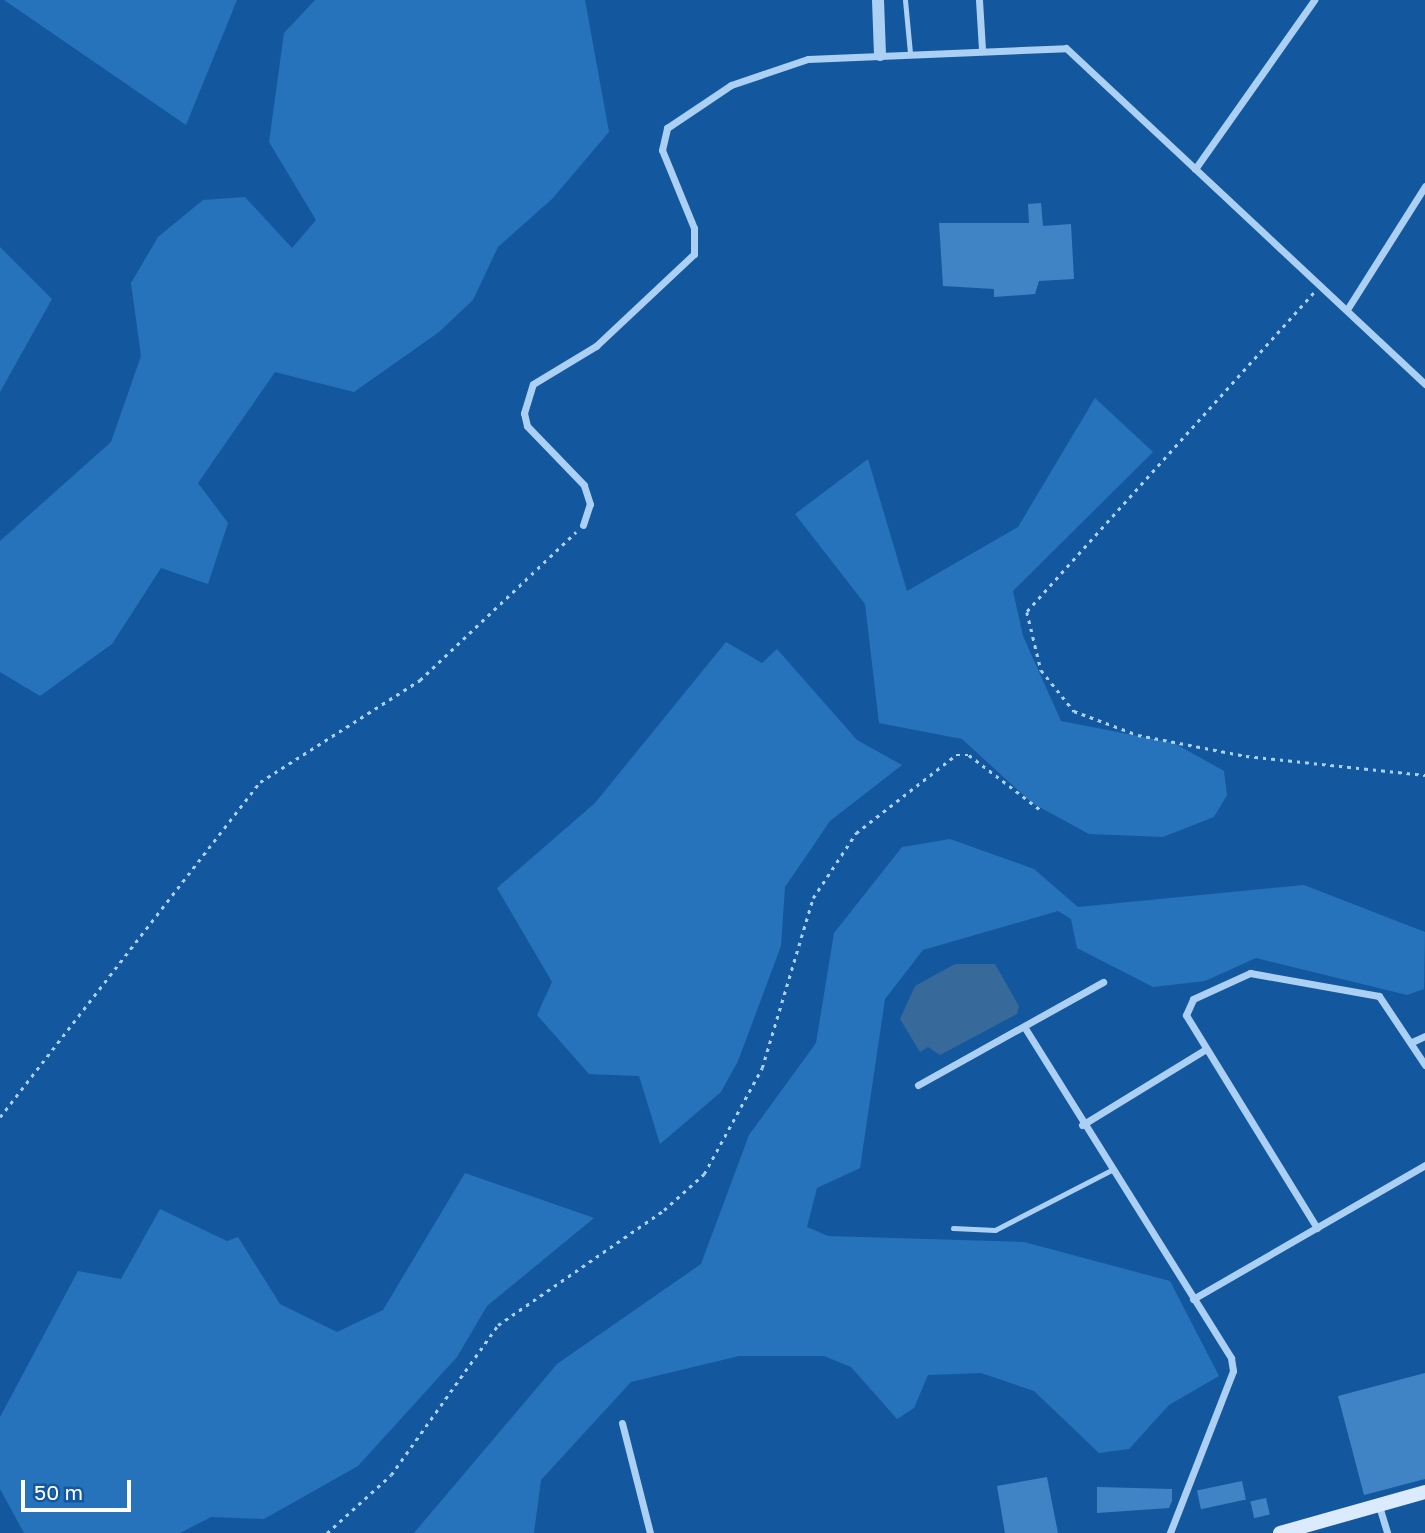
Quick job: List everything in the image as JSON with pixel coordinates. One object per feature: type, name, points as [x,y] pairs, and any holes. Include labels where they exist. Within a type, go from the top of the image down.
[{"type":"main road","points":[[1280,1533],[1425,1493]]},
{"type":"street","points":[[877,0],[880,55]]},
{"type":"street","points":[[979,0],[982,48]]},
{"type":"street","points":[[1195,169],[1314,0]]},
{"type":"street","points":[[583,525],[590,504],[584,485],[531,432],[525,401],[533,384],[596,346],[694,254],[694,228],[662,150],[667,128],[762,71],[808,59],[982,48],[1066,48],[1348,308],[1425,384]]},
{"type":"street","points":[[1348,308],[1425,186]]},
{"type":"street","points":[[1317,1228],[1186,1015],[1193,999],[1250,974],[1384,999],[1425,1065]]},
{"type":"street","points":[[918,1085],[1025,1028],[1103,982]]},
{"type":"street","points":[[1025,1028],[1082,1125],[1193,1299],[1233,1371],[1170,1533]]},
{"type":"street","points":[[1412,1042],[1425,1036]]},
{"type":"street","points":[[1082,1125],[1206,1049]]},
{"type":"street","points":[[1193,1299],[1425,1165]]},
{"type":"street","points":[[622,1423],[650,1533]]},
{"type":"street","points":[[1379,1506],[1387,1533]]},
{"type":"lane","points":[[905,0],[910,53]]},
{"type":"lane","points":[[953,1228],[995,1230],[1111,1170]]},
{"type":"path","points":[[1322,285],[1027,612],[1041,670],[1074,711],[1188,747],[1425,775]]},
{"type":"path","points":[[0,1117],[260,782],[420,680],[583,525]]},
{"type":"path","points":[[327,1533],[391,1475],[498,1325],[664,1210],[704,1174],[762,1068],[813,898],[856,833],[956,755],[969,755],[1042,811]]},
{"type":"shaded area","points":[[4,0],[237,0],[186,125]]},
{"type":"shaded area","points":[[315,0],[585,0],[609,132],[552,199],[498,247],[473,300],[439,332],[354,392],[275,372],[198,483],[228,523],[208,584],[161,568],[112,644],[40,696],[0,672],[0,541],[111,442],[141,356],[131,283],[158,237],[203,200],[245,197],[292,248],[316,220],[269,142],[284,33]]},
{"type":"shaded area","points":[[0,247],[52,299],[0,392]]},
{"type":"shaded area","points":[[1095,398],[1153,452],[1013,591],[1023,636],[1061,721],[1174,743],[1224,771],[1227,795],[1214,817],[1163,837],[1089,834],[1032,803],[962,739],[879,723],[865,604],[795,514],[868,459],[907,591],[1018,527]]},
{"type":"shaded area","points":[[726,642],[762,663],[777,649],[857,740],[902,765],[830,821],[785,887],[781,946],[738,1061],[721,1092],[660,1144],[639,1076],[589,1074],[537,1015],[552,982],[497,888],[595,803]]},
{"type":"shaded area","points":[[950,839],[1034,869],[1078,907],[1304,885],[1425,932],[1424,989],[1407,995],[1256,958],[1205,981],[1153,987],[1077,948],[1071,919],[1058,911],[923,950],[885,999],[860,1168],[817,1188],[807,1227],[828,1236],[1024,1242],[1170,1281],[1219,1376],[1169,1405],[1129,1449],[1099,1453],[1034,1391],[981,1373],[928,1375],[914,1408],[897,1419],[851,1367],[824,1356],[739,1356],[631,1382],[541,1480],[534,1533],[414,1533],[557,1364],[701,1264],[749,1135],[816,1043],[834,933],[902,847]]},
{"type":"shaded area","points":[[955,964],[995,964],[1019,1006],[1017,1014],[940,1055],[928,1047],[920,1052],[900,1019],[915,986]]},
{"type":"shaded area","points":[[465,1173],[594,1218],[487,1306],[457,1357],[358,1466],[264,1519],[211,1517],[180,1533],[24,1533],[0,1489],[0,1417],[78,1271],[121,1279],[160,1209],[227,1241],[238,1237],[280,1304],[337,1332],[383,1310]]},
{"type":"building","points":[[1041,203],[1043,226],[1071,224],[1074,279],[1039,281],[1035,294],[994,297],[994,289],[943,286],[939,223],[1029,223],[1028,204]]},
{"type":"building","points":[[1425,1373],[1425,1479],[1364,1495],[1338,1396]]},
{"type":"building","points":[[1047,1477],[1058,1533],[1005,1533],[997,1486]]},
{"type":"building","points":[[1242,1481],[1246,1500],[1201,1509],[1197,1491]]},
{"type":"building","points":[[1097,1487],[1172,1489],[1172,1501],[1169,1508],[1097,1513]]},
{"type":"building","points":[[1266,1498],[1270,1515],[1254,1518],[1250,1502]]}]
